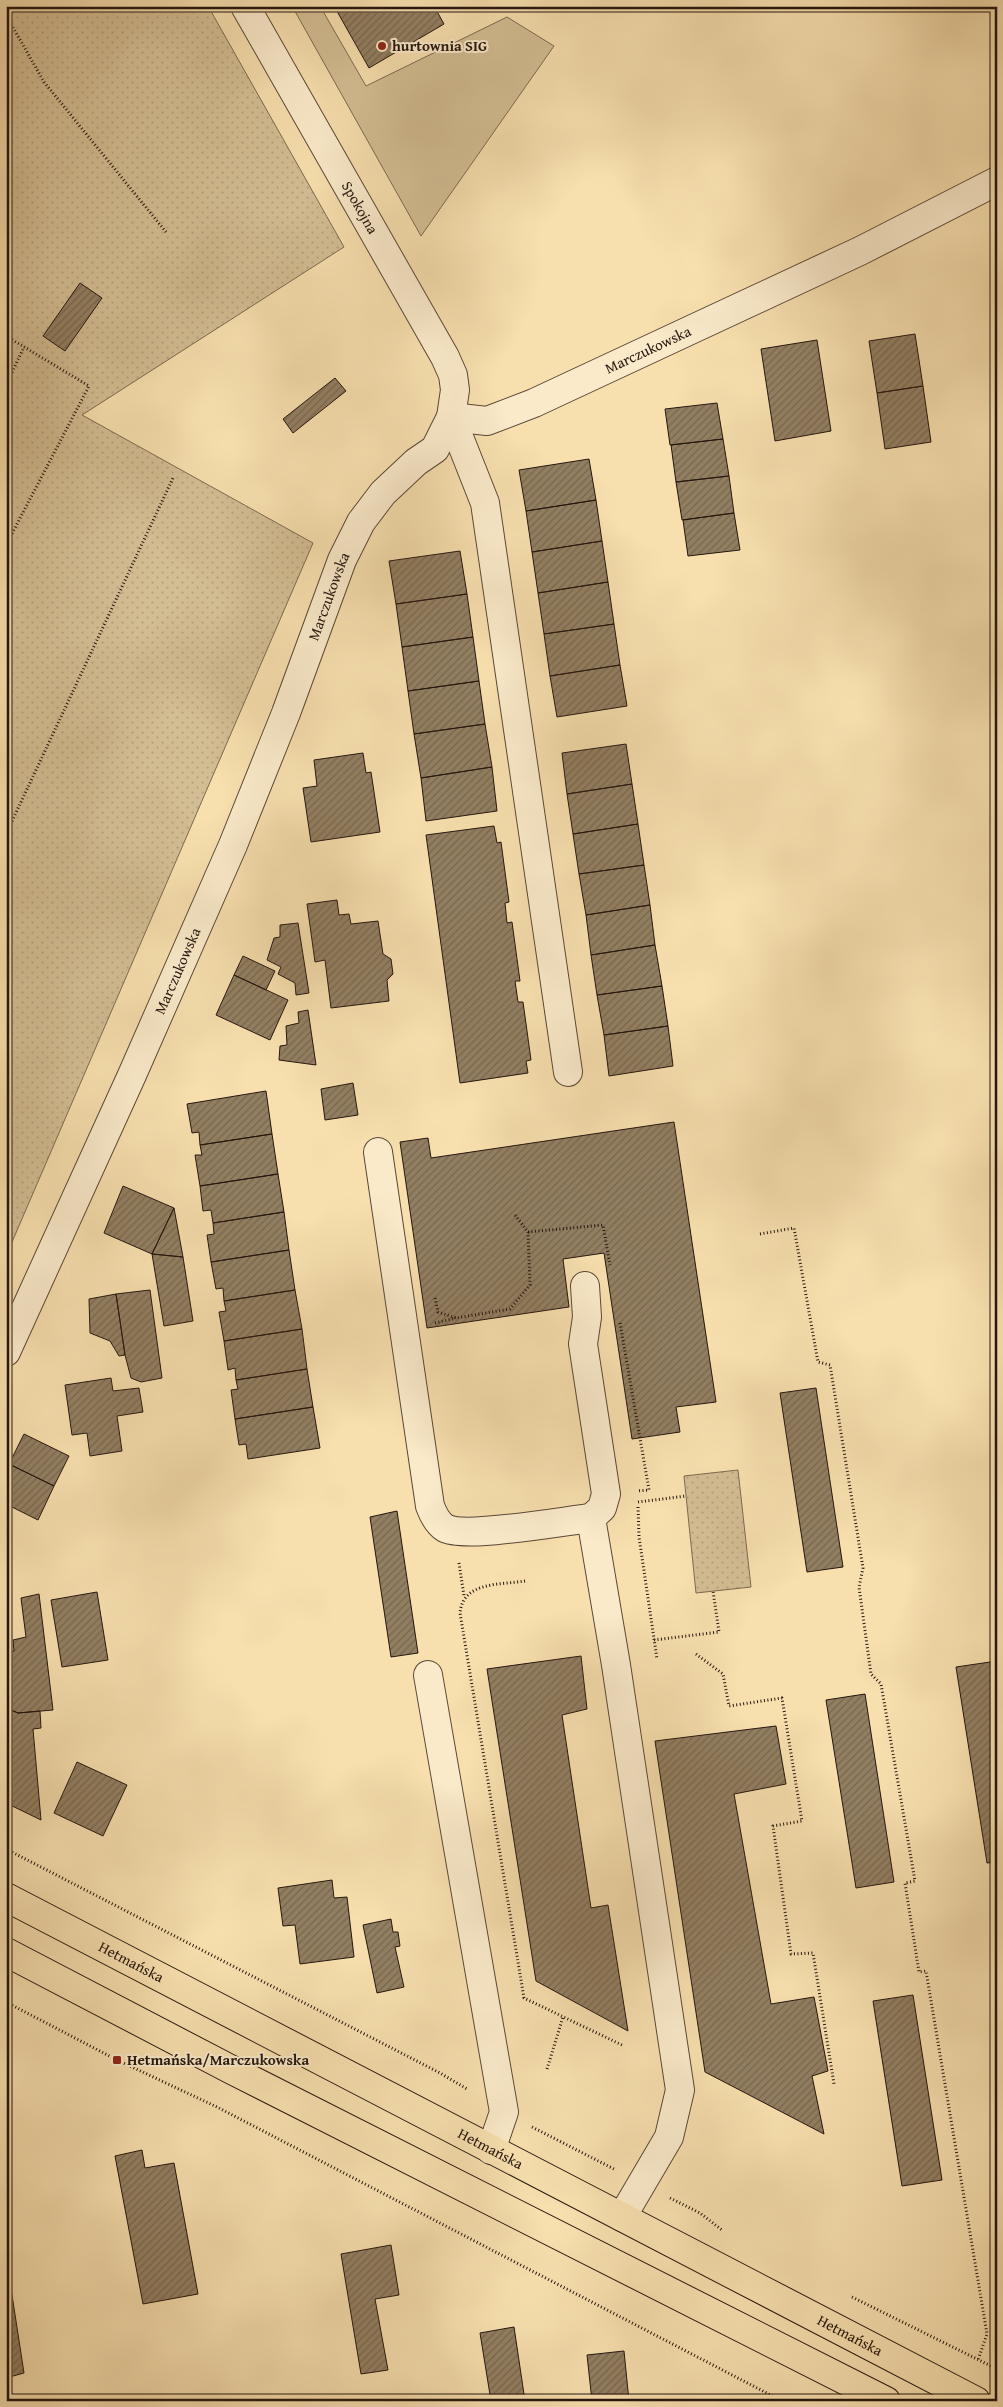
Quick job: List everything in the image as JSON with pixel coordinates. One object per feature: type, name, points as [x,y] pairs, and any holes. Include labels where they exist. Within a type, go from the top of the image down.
[{"type":"main road","name":"Hetmańska","points":[[6,1897],[976,2401]]},
{"type":"main road","points":[[6,1952],[232,2070],[886,2401]]},
{"type":"street","name":"Spokojna","points":[[246,6],[445,357],[453,375],[455,390],[451,417]]},
{"type":"street","name":"Marczukowska","points":[[6,1352],[132,1075],[233,845],[286,713],[342,560],[361,522],[383,493],[416,462],[435,449],[451,417],[487,421],[534,402],[860,251],[997,181]]},
{"type":"street","points":[[451,417],[485,503],[568,1072]]},
{"type":"street","points":[[378,1152],[430,1506],[435,1518],[444,1527],[469,1532],[591,1518],[602,1508],[606,1494],[584,1344],[587,1317],[584,1286]]},
{"type":"street","points":[[591,1518],[616,1665],[680,2090],[669,2137],[622,2218]]},
{"type":"street","points":[[428,1675],[504,2112],[491,2150]]},
{"type":"path","points":[[6,16],[44,82],[166,232]]},
{"type":"path","points":[[6,336],[89,386],[6,545]]},
{"type":"path","points":[[6,385],[24,347]]},
{"type":"path","points":[[6,834],[172,478]]},
{"type":"path","points":[[434,1295],[438,1312],[456,1318],[510,1309],[530,1285],[528,1232],[515,1215]]},
{"type":"path","points":[[760,1234],[794,1228],[818,1362],[830,1366],[863,1568],[859,1587],[871,1674],[881,1684],[915,1881],[905,1883],[919,1972],[926,1971],[987,2334],[978,2360]]},
{"type":"path","points":[[638,1428],[649,1490]]},
{"type":"path","points":[[636,1491],[639,1537],[657,1659]]},
{"type":"path","points":[[638,1502],[686,1496]]},
{"type":"path","points":[[526,1581],[478,1588],[464,1597],[460,1613],[524,1998],[624,2046]]},
{"type":"path","points":[[654,1640],[719,1632],[713,1591]]},
{"type":"path","points":[[696,1654],[723,1674],[729,1706],[782,1698],[802,1821],[773,1826],[791,1954],[812,1953],[834,2084]]},
{"type":"path","points":[[6,1848],[440,2073],[504,2112],[700,2213],[724,2232]]},
{"type":"path","points":[[6,2002],[118,2060],[217,2107],[782,2401]]},
{"type":"path","points":[[547,2069],[563,2017]]},
{"type":"path","points":[[843,2293],[997,2369]]},
{"type":"shaded area","points":[[6,6],[208,6],[344,247],[82,415],[313,543],[6,1256]]},
{"type":"shaded area","points":[[292,6],[320,6],[366,86],[507,17],[554,46],[421,236]]},
{"type":"shaded area","points":[[738,1470],[751,1587],[696,1593],[684,1476]]},
{"type":"building","name":"hurtownia SIG","points":[[334,6],[434,6],[444,24],[369,68]]},
{"type":"building","points":[[80,283],[102,298],[65,351],[43,336]]},
{"type":"building","points":[[915,334],[923,386],[877,393],[869,341]]},
{"type":"building","points":[[817,340],[831,431],[775,441],[761,349]]},
{"type":"building","points":[[335,378],[346,391],[293,433],[283,419]]},
{"type":"building","points":[[923,386],[931,442],[885,449],[877,393]]},
{"type":"building","points":[[717,403],[723,439],[670,445],[665,409]]},
{"type":"building","points":[[723,439],[729,476],[676,482],[671,445]]},
{"type":"building","points":[[589,459],[596,500],[526,511],[519,470]]},
{"type":"building","points":[[729,476],[734,513],[682,520],[676,482]]},
{"type":"building","points":[[596,500],[602,541],[532,552],[526,511]]},
{"type":"building","points":[[734,513],[740,550],[688,556],[683,520]]},
{"type":"building","points":[[602,541],[608,582],[538,593],[532,552]]},
{"type":"building","points":[[460,551],[467,594],[396,604],[389,561]]},
{"type":"building","points":[[608,582],[614,624],[544,634],[538,593]]},
{"type":"building","points":[[467,594],[473,637],[402,647],[396,604]]},
{"type":"building","points":[[614,624],[620,665],[550,676],[544,634]]},
{"type":"building","points":[[473,637],[479,681],[408,691],[402,647]]},
{"type":"building","points":[[620,665],[627,706],[557,717],[550,676]]},
{"type":"building","points":[[479,681],[485,724],[414,734],[408,691]]},
{"type":"building","points":[[485,724],[492,767],[421,778],[414,734]]},
{"type":"building","points":[[626,744],[632,784],[567,794],[562,753]]},
{"type":"building","points":[[363,753],[366,773],[371,772],[380,832],[311,842],[303,788],[317,786],[314,760]]},
{"type":"building","points":[[492,767],[497,811],[426,821],[421,778]]},
{"type":"building","points":[[632,784],[638,824],[573,834],[567,794]]},
{"type":"building","points":[[638,824],[644,865],[579,874],[573,834]]},
{"type":"building","points":[[494,826],[497,843],[501,842],[509,902],[505,903],[507,923],[512,922],[520,981],[515,981],[518,1002],[523,1002],[531,1060],[526,1061],[528,1073],[460,1083],[426,835]]},
{"type":"building","points":[[644,865],[650,905],[586,915],[579,874]]},
{"type":"building","points":[[337,900],[339,915],[349,914],[351,924],[378,921],[383,954],[391,959],[393,974],[387,980],[389,1001],[331,1008],[325,960],[315,962],[307,904]]},
{"type":"building","points":[[650,905],[655,945],[591,955],[586,915]]},
{"type":"building","points":[[298,923],[309,993],[296,995],[295,983],[278,974],[281,967],[267,960],[274,938],[280,937],[280,925]]},
{"type":"building","points":[[655,945],[662,986],[597,995],[591,955]]},
{"type":"building","points":[[243,956],[275,971],[266,990],[234,975]]},
{"type":"building","points":[[234,975],[288,1000],[270,1040],[216,1015]]},
{"type":"building","points":[[662,986],[668,1026],[604,1035],[597,995]]},
{"type":"building","points":[[308,1010],[316,1065],[279,1060],[280,1046],[287,1045],[286,1026],[299,1023],[298,1012]]},
{"type":"building","points":[[668,1026],[673,1066],[609,1076],[604,1035]]},
{"type":"building","points":[[353,1083],[358,1115],[325,1120],[321,1089]]},
{"type":"building","points":[[266,1091],[272,1134],[200,1145],[199,1132],[192,1133],[187,1104]]},
{"type":"building","points":[[674,1122],[716,1402],[676,1407],[680,1432],[632,1439],[604,1253],[563,1259],[569,1307],[427,1328],[400,1142],[428,1138],[431,1158]]},
{"type":"building","points":[[272,1134],[278,1174],[200,1186],[195,1155],[202,1155],[200,1145]]},
{"type":"building","points":[[278,1174],[284,1212],[213,1223],[211,1210],[203,1211],[200,1186]]},
{"type":"building","points":[[123,1186],[174,1208],[152,1254],[104,1233]]},
{"type":"building","points":[[174,1208],[183,1257],[152,1254]]},
{"type":"building","points":[[284,1212],[289,1250],[211,1262],[207,1235],[214,1234],[213,1223]]},
{"type":"building","points":[[289,1250],[295,1290],[224,1301],[223,1288],[216,1289],[211,1262]]},
{"type":"building","points":[[152,1254],[183,1257],[193,1321],[164,1326]]},
{"type":"building","points":[[150,1290],[162,1378],[141,1382],[131,1378],[125,1355],[116,1294]]},
{"type":"building","points":[[295,1290],[302,1329],[224,1341],[219,1312],[226,1311],[224,1301]]},
{"type":"building","points":[[116,1294],[125,1355],[119,1356],[110,1341],[90,1333],[89,1299]]},
{"type":"building","points":[[302,1329],[307,1369],[236,1380],[235,1368],[228,1370],[224,1341]]},
{"type":"building","points":[[307,1369],[313,1407],[235,1419],[231,1390],[238,1389],[236,1380]]},
{"type":"building","points":[[111,1378],[113,1391],[139,1388],[143,1412],[117,1416],[122,1451],[90,1456],[87,1433],[72,1435],[65,1385]]},
{"type":"building","points":[[816,1388],[843,1567],[807,1572],[780,1393]]},
{"type":"building","points":[[313,1407],[320,1448],[248,1459],[246,1444],[239,1445],[235,1419]]},
{"type":"building","points":[[24,1434],[69,1456],[54,1486],[9,1464]]},
{"type":"building","points":[[9,1464],[54,1486],[38,1520],[6,1504],[6,1470]]},
{"type":"building","points":[[397,1511],[418,1653],[391,1657],[370,1517]]},
{"type":"building","points":[[97,1592],[108,1660],[62,1667],[51,1600]]},
{"type":"building","points":[[39,1594],[53,1710],[18,1713],[6,1708],[6,1652],[14,1651],[13,1640],[26,1637],[21,1598]]},
{"type":"building","points":[[581,1656],[587,1709],[562,1715],[591,1908],[608,1905],[628,2031],[536,1981],[487,1669]]},
{"type":"building","points":[[997,1661],[997,1862],[987,1863],[956,1667]]},
{"type":"building","points":[[865,1694],[894,1882],[856,1888],[826,1700]]},
{"type":"building","points":[[6,1708],[18,1713],[40,1711],[41,1728],[33,1729],[41,1820],[6,1803]]},
{"type":"building","points":[[776,1726],[786,1784],[734,1794],[771,2004],[814,1997],[828,2071],[812,2076],[824,2134],[705,2072],[655,1741]]},
{"type":"building","points":[[77,1762],[127,1785],[103,1836],[54,1813]]},
{"type":"building","points":[[332,1880],[334,1898],[347,1897],[354,1957],[300,1964],[295,1925],[283,1926],[278,1888]]},
{"type":"building","points":[[391,1919],[393,1932],[398,1932],[400,1946],[395,1947],[404,1987],[377,1993],[363,1925]]},
{"type":"building","points":[[913,1995],[942,2180],[902,2186],[873,2001]]},
{"type":"building","points":[[142,2150],[145,2168],[174,2163],[198,2294],[143,2304],[115,2156]]},
{"type":"building","points":[[391,2245],[399,2295],[375,2299],[388,2370],[361,2374],[341,2254]]},
{"type":"building","points":[[6,2256],[24,2373],[6,2378]]},
{"type":"building","points":[[514,2327],[525,2401],[491,2401],[480,2333]]},
{"type":"building","points":[[624,2351],[629,2401],[592,2401],[587,2355]]},
{"type":"place","name":"hurtownia SIG","points":[[382,46]]},
{"type":"place","name":"Hetmańska/Marczukowska","points":[[117,2060]]}]
